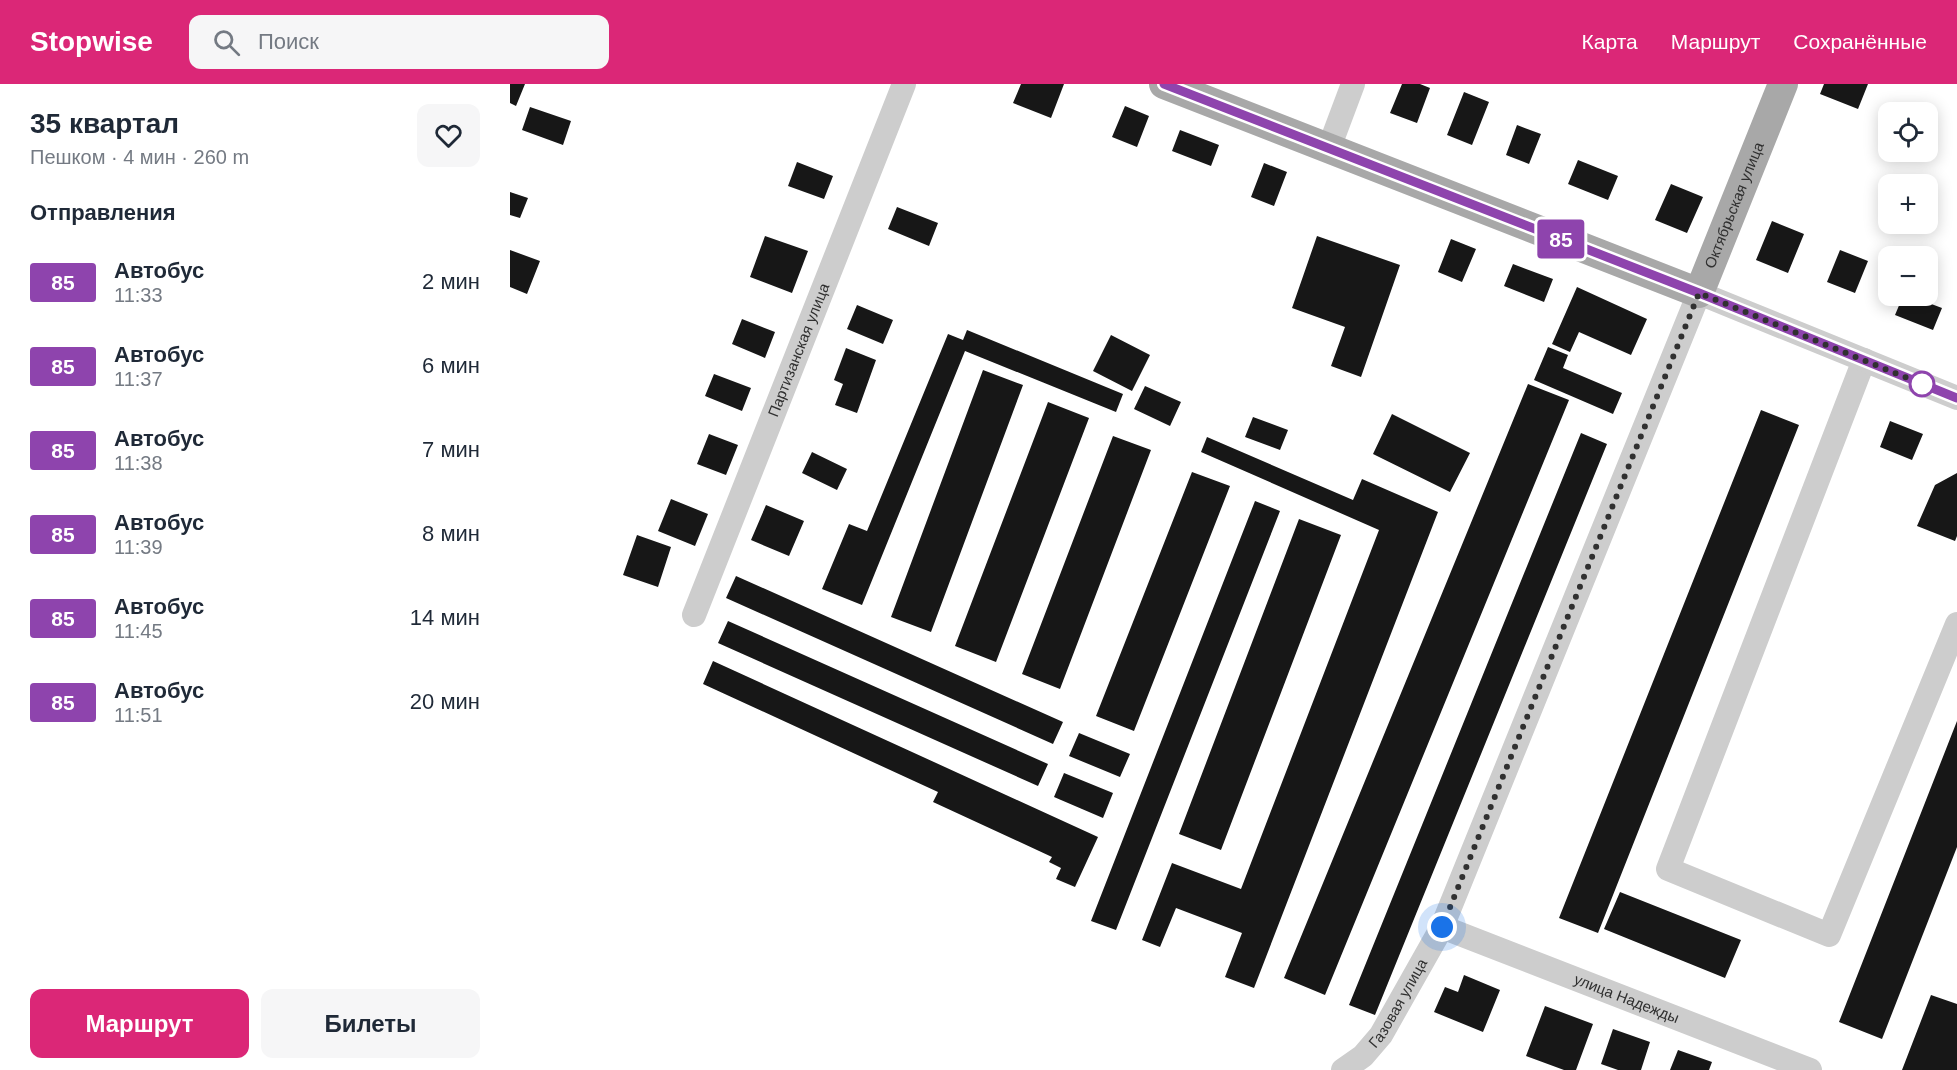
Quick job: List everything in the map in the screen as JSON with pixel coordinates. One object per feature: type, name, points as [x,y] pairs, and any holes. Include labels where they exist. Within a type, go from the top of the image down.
[{"type":"main road","points":[[1164,84],[1699,293]]},
{"type":"main road","name":"Октябрьская улица","points":[[1699,293],[1783,84]]},
{"type":"street","name":"Партизанская улица","points":[[694,615],[904,84]]},
{"type":"street","points":[[1329,148],[1353,84]]},
{"type":"street","points":[[1699,293],[1957,398]]},
{"type":"street","name":"Октябрьская улица","points":[[1442,927],[1699,293]]},
{"type":"street","points":[[1864,360],[1668,869],[1828,935],[1957,624]]},
{"type":"street","name":"Газовая улица","points":[[1343,1070],[1363,1056],[1381,1035],[1442,927]]},
{"type":"street","name":"улица Надежды","points":[[1442,927],[1810,1070]]},
{"type":"building","points":[[510,84],[525,84],[516,106],[510,103]]},
{"type":"building","points":[[1021,84],[1064,84],[1051,118],[1013,103]]},
{"type":"building","points":[[1402,84],[1420,84],[1430,88],[1417,123],[1390,113]]},
{"type":"building","points":[[1824,84],[1868,84],[1858,109],[1820,94]]},
{"type":"building","points":[[1464,92],[1489,102],[1472,145],[1447,135]]},
{"type":"building","points":[[1125,106],[1149,116],[1137,147],[1112,137]]},
{"type":"building","points":[[530,107],[571,121],[563,145],[522,130]]},
{"type":"building","points":[[1517,125],[1541,134],[1529,164],[1506,155]]},
{"type":"building","points":[[1180,130],[1219,145],[1211,166],[1172,151]]},
{"type":"building","points":[[1578,160],[1618,176],[1608,200],[1568,184]]},
{"type":"building","points":[[797,162],[833,176],[824,199],[788,186]]},
{"type":"building","points":[[1264,163],[1287,172],[1274,206],[1251,197]]},
{"type":"building","points":[[1671,184],[1703,197],[1687,233],[1655,220]]},
{"type":"building","points":[[510,192],[528,198],[520,218],[510,215]]},
{"type":"building","points":[[897,207],[938,223],[929,246],[888,229]]},
{"type":"building","points":[[1772,221],[1804,234],[1788,273],[1756,260]]},
{"type":"building","points":[[765,236],[808,251],[792,293],[750,277]]},
{"type":"building","points":[[1317,236],[1400,265],[1361,377],[1331,366],[1345,327],[1292,308]]},
{"type":"building","points":[[1451,239],[1476,249],[1462,282],[1438,272]]},
{"type":"building","points":[[510,250],[540,261],[527,294],[510,287]]},
{"type":"building","points":[[1840,250],[1868,261],[1855,293],[1827,282]]},
{"type":"building","points":[[1513,264],[1553,279],[1544,302],[1504,286]]},
{"type":"building","points":[[1577,287],[1647,319],[1631,355],[1579,332],[1570,352],[1552,344]]},
{"type":"building","points":[[857,305],[893,320],[883,344],[847,329]]},
{"type":"building","points":[[1899,306],[1942,308],[1933,330],[1895,315]]},
{"type":"building","points":[[742,319],[775,332],[765,358],[732,344]]},
{"type":"building","points":[[967,330],[1123,394],[1116,412],[965,351],[862,605],[822,589],[849,524],[867,531],[948,334],[963,340]]},
{"type":"building","points":[[1111,335],[1150,355],[1132,391],[1093,371]]},
{"type":"building","points":[[1548,347],[1568,355],[1563,368],[1622,393],[1613,414],[1534,380]]},
{"type":"building","points":[[846,348],[876,360],[857,413],[835,405],[843,384],[834,380]]},
{"type":"building","points":[[983,370],[1023,385],[931,632],[891,617]]},
{"type":"building","points":[[714,374],[751,388],[742,411],[705,396]]},
{"type":"building","points":[[1528,384],[1569,400],[1325,995],[1284,978]]},
{"type":"building","points":[[1145,386],[1181,402],[1170,426],[1134,409]]},
{"type":"building","points":[[1048,402],[1089,418],[996,662],[955,646]]},
{"type":"building","points":[[1761,410],[1799,425],[1598,933],[1559,918]]},
{"type":"building","points":[[1392,414],[1470,453],[1450,492],[1373,454]]},
{"type":"building","points":[[1253,417],[1288,430],[1280,450],[1245,437]]},
{"type":"building","points":[[1890,421],[1923,434],[1912,460],[1880,447]]},
{"type":"building","points":[[1581,433],[1607,444],[1375,1015],[1349,1005]]},
{"type":"building","points":[[709,434],[738,445],[726,475],[697,464]]},
{"type":"building","points":[[1113,436],[1151,450],[1060,689],[1022,674]]},
{"type":"building","points":[[1207,437],[1353,500],[1362,479],[1438,512],[1254,988],[1225,977],[1242,933],[1176,908],[1160,947],[1142,940],[1172,863],[1241,889],[1379,530],[1201,452]]},
{"type":"building","points":[[812,452],[847,469],[837,490],[802,473]]},
{"type":"building","points":[[1192,472],[1230,486],[1134,731],[1096,716]]},
{"type":"building","points":[[1957,473],[1957,536],[1955,541],[1917,526],[1935,485]]},
{"type":"building","points":[[671,499],[708,514],[695,546],[658,531]]},
{"type":"building","points":[[1255,501],[1280,511],[1116,930],[1091,921]]},
{"type":"building","points":[[766,505],[804,521],[789,556],[751,540]]},
{"type":"building","points":[[1299,519],[1341,535],[1221,850],[1179,834]]},
{"type":"building","points":[[637,535],[671,547],[658,587],[623,575]]},
{"type":"building","points":[[736,576],[1063,722],[1053,744],[726,598]]},
{"type":"building","points":[[728,621],[1048,764],[1038,786],[718,643]]},
{"type":"building","points":[[713,661],[1098,837],[1075,887],[1056,879],[1061,868],[1049,862],[1052,857],[933,802],[938,792],[703,684]]},
{"type":"building","points":[[1957,721],[1957,847],[1882,1039],[1839,1022]]},
{"type":"building","points":[[1079,733],[1130,754],[1120,777],[1069,756]]},
{"type":"building","points":[[1064,773],[1113,793],[1103,818],[1054,797]]},
{"type":"building","points":[[1620,892],[1741,940],[1725,978],[1604,929]]},
{"type":"building","points":[[1464,975],[1500,990],[1483,1032],[1434,1012],[1445,987],[1458,992]]},
{"type":"building","points":[[1931,995],[1957,1004],[1957,1070],[1902,1070]]},
{"type":"building","points":[[1545,1006],[1593,1024],[1576,1070],[1564,1070],[1526,1056]]},
{"type":"building","points":[[1613,1029],[1650,1042],[1641,1070],[1618,1070],[1601,1064]]},
{"type":"building","points":[[1678,1050],[1712,1062],[1709,1070],[1670,1070]]},
{"type":"bus line","name":"85","points":[[1164,84],[1699,293],[1957,398]]},
{"type":"route","points":[[1442,927],[1699,293],[1922,384]]}]
